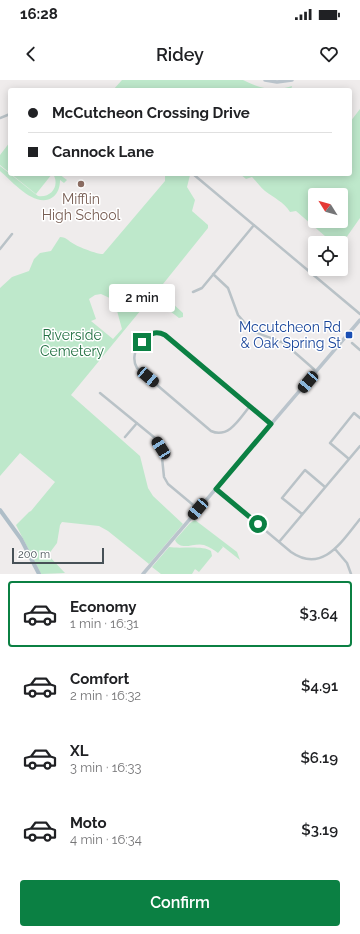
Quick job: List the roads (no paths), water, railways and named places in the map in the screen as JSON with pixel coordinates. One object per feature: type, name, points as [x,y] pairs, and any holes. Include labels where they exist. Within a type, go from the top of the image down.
[{"type":"main road","points":[[265,80],[277,82],[292,80]]},
{"type":"main road","points":[[143,574],[360,320]]},
{"type":"main road","points":[[0,510],[21,539],[39,574]]},
{"type":"street","points":[[195,176],[360,314]]},
{"type":"street","points":[[193,292],[202,288],[254,225]]},
{"type":"street","points":[[0,249],[12,234]]},
{"type":"street","points":[[213,274],[228,288],[238,315],[252,331],[284,343],[316,371]]},
{"type":"street","points":[[250,406],[230,429],[224,433],[218,434],[211,431],[137,368],[134,363],[133,356],[135,350],[148,336],[153,333],[159,332],[165,335],[250,406],[271,424]]},
{"type":"street","points":[[352,343],[360,350]]},
{"type":"street","points":[[100,393],[155,438],[161,448],[164,476],[168,484],[198,509]]},
{"type":"street","points":[[349,459],[330,443],[354,413],[360,418]]},
{"type":"street","points":[[125,437],[137,423]]},
{"type":"street","points":[[279,542],[360,446]]},
{"type":"street","points":[[302,514],[282,498],[306,470],[325,487]]},
{"type":"street","points":[[216,489],[279,542],[298,556],[305,559],[321,558],[335,549],[360,518]]},
{"type":"street","points":[[335,549],[347,562],[351,574]]},
{"type":"place","name":"Mifflin High School","points":[[81,184]]},
{"type":"place","name":"Mccutcheon Rd & Oak Spring St","points":[[349,335]]},
{"type":"park label","name":"Riverside Cemetery","points":[[72,344]]}]
